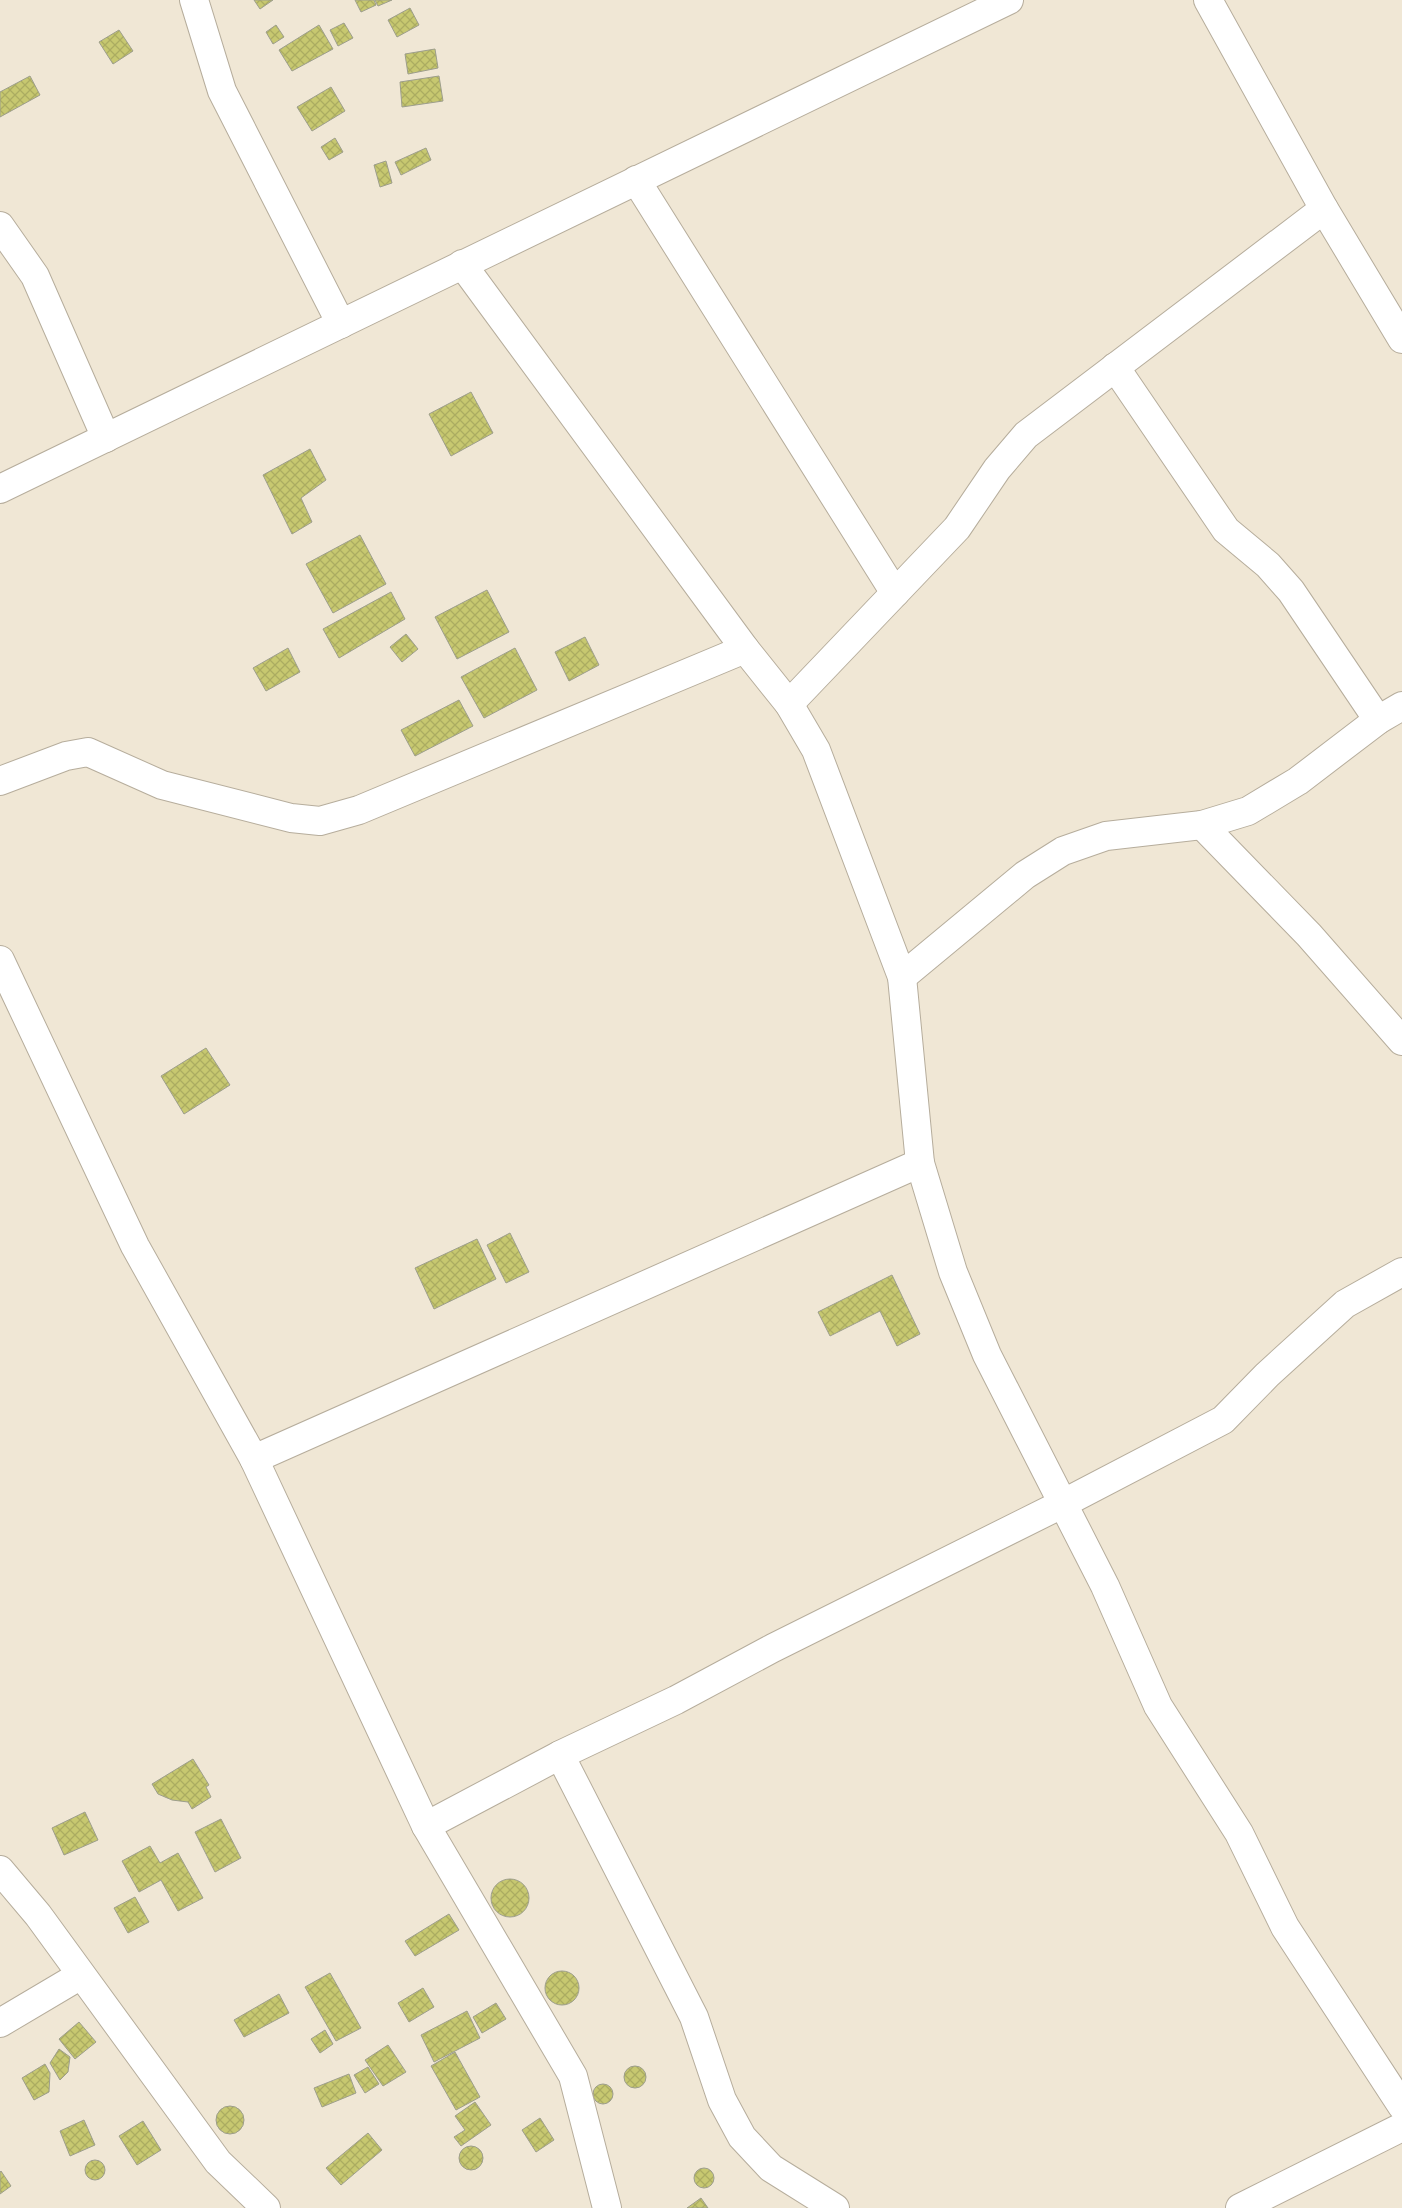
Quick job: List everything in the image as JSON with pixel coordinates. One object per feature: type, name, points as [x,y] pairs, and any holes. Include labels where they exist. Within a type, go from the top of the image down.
[{"type":"street","points":[[194,0],[222,91],[341,324]]},
{"type":"street","points":[[1208,0],[1324,209],[1402,339]]},
{"type":"street","points":[[0,489],[636,180],[990,4]]},
{"type":"street","points":[[636,180],[895,593]]},
{"type":"street","points":[[789,704],[957,528],[997,469],[1026,435],[1324,209]]},
{"type":"street","points":[[0,226],[35,276],[106,438]]},
{"type":"street","points":[[462,264],[745,649],[789,704],[816,750],[902,977],[920,1163],[953,1272],[987,1355],[1062,1504],[1106,1586],[1158,1706],[1239,1833],[1285,1927],[1402,2106]]},
{"type":"street","points":[[1114,367],[1226,530],[1268,565],[1291,591],[1378,720]]},
{"type":"street","points":[[0,781],[66,756],[88,752],[162,785],[291,818],[320,821],[359,810],[745,649]]},
{"type":"street","points":[[902,977],[1026,875],[1063,852],[1106,836],[1202,825],[1248,811],[1290,786],[1378,720],[1402,706]]},
{"type":"street","points":[[1202,825],[1309,935],[1402,1041]]},
{"type":"street","points":[[0,960],[135,1246],[254,1460],[426,1826],[573,2076],[607,2208]]},
{"type":"street","points":[[254,1460],[920,1163]]},
{"type":"street","points":[[426,1826],[560,1755],[676,1700],[773,1648],[1062,1504],[1223,1420],[1267,1375],[1345,1304],[1402,1272]]},
{"type":"street","points":[[560,1755],[694,2016],[722,2100],[742,2137],[771,2168],[835,2208]]},
{"type":"street","points":[[0,1870],[38,1915],[218,2162],[266,2208]]},
{"type":"street","points":[[0,2024],[82,1975]]},
{"type":"street","points":[[1240,2208],[1402,2127]]},
{"type":"building","points":[[254,0],[273,0],[260,9]]},
{"type":"building","points":[[355,0],[374,0],[376,5],[361,12]]},
{"type":"building","points":[[375,0],[392,0],[378,6]]},
{"type":"building","points":[[410,8],[419,25],[397,37],[388,20]]},
{"type":"building","points":[[344,23],[353,38],[338,46],[330,30]]},
{"type":"building","points":[[276,25],[284,37],[273,44],[266,32]]},
{"type":"building","points":[[319,25],[333,49],[292,71],[279,50]]},
{"type":"building","points":[[119,30],[133,51],[113,64],[99,42]]},
{"type":"building","points":[[435,49],[438,68],[408,74],[405,54]]},
{"type":"building","points":[[30,76],[40,95],[0,117],[0,92]]},
{"type":"building","points":[[439,76],[443,101],[402,107],[400,82]]},
{"type":"building","points":[[331,87],[345,111],[312,131],[297,107]]},
{"type":"building","points":[[335,138],[343,152],[329,160],[321,147]]},
{"type":"building","points":[[426,148],[431,160],[401,175],[395,162]]},
{"type":"building","points":[[386,161],[392,183],[380,187],[374,165]]},
{"type":"building","points":[[471,392],[493,433],[451,456],[429,414]]},
{"type":"building","points":[[310,449],[326,480],[301,498],[312,522],[292,534],[263,475]]},
{"type":"building","points":[[360,535],[386,584],[333,613],[306,564]]},
{"type":"building","points":[[487,590],[509,632],[457,659],[435,617]]},
{"type":"building","points":[[391,592],[405,619],[339,658],[323,629]]},
{"type":"building","points":[[406,634],[418,649],[402,662],[390,647]]},
{"type":"building","points":[[585,637],[599,665],[569,681],[555,652]]},
{"type":"building","points":[[288,648],[300,672],[266,691],[253,668]]},
{"type":"building","points":[[515,648],[537,690],[484,718],[461,677]]},
{"type":"building","points":[[459,700],[473,726],[415,756],[401,730]]},
{"type":"building","points":[[206,1048],[230,1085],[184,1114],[161,1076]]},
{"type":"building","points":[[510,1233],[529,1272],[506,1283],[487,1245]]},
{"type":"building","points":[[477,1239],[496,1279],[434,1309],[415,1268]]},
{"type":"building","points":[[892,1275],[920,1334],[897,1346],[880,1311],[830,1336],[818,1312]]},
{"type":"building","points":[[193,1759],[209,1785],[206,1787],[211,1797],[192,1809],[188,1802],[172,1800],[158,1794],[152,1784]]},
{"type":"building","points":[[85,1812],[98,1840],[64,1855],[52,1828]]},
{"type":"building","points":[[221,1819],[241,1858],[215,1872],[195,1832]]},
{"type":"building","points":[[150,1846],[160,1863],[178,1853],[203,1898],[178,1911],[161,1880],[139,1892],[122,1861]]},
{"type":"building","points":[[510,1879],[523,1885],[529,1898],[523,1911],[510,1917],[497,1911],[491,1898],[497,1885]]},
{"type":"building","points":[[135,1897],[149,1922],[128,1933],[114,1908]]},
{"type":"building","points":[[449,1914],[459,1930],[415,1956],[405,1941]]},
{"type":"building","points":[[562,1971],[574,1976],[579,1988],[574,2000],[562,2005],[550,2000],[545,1988],[550,1976]]},
{"type":"building","points":[[330,1973],[361,2028],[336,2041],[305,1987]]},
{"type":"building","points":[[423,1988],[434,2007],[409,2022],[398,2003]]},
{"type":"building","points":[[279,1994],[289,2013],[244,2037],[234,2020]]},
{"type":"building","points":[[496,2003],[506,2019],[482,2033],[473,2017]]},
{"type":"building","points":[[467,2011],[480,2038],[434,2062],[421,2035]]},
{"type":"building","points":[[79,2022],[96,2042],[75,2059],[59,2039]]},
{"type":"building","points":[[325,2030],[333,2044],[320,2053],[311,2039]]},
{"type":"building","points":[[388,2045],[406,2072],[383,2086],[365,2060]]},
{"type":"building","points":[[59,2049],[70,2057],[68,2072],[60,2080],[50,2063]]},
{"type":"building","points":[[455,2052],[480,2097],[456,2110],[431,2066]]},
{"type":"building","points":[[45,2064],[50,2073],[49,2092],[34,2100],[22,2078]]},
{"type":"building","points":[[635,2066],[643,2069],[646,2077],[643,2085],[635,2088],[627,2085],[624,2077],[627,2069]]},
{"type":"building","points":[[368,2067],[379,2084],[365,2093],[354,2075]]},
{"type":"building","points":[[349,2074],[356,2093],[322,2107],[314,2088]]},
{"type":"building","points":[[599,2084],[607,2084],[613,2090],[613,2098],[607,2104],[599,2104],[593,2098],[593,2090]]},
{"type":"building","points":[[475,2102],[491,2125],[461,2146],[454,2137],[465,2130],[455,2116]]},
{"type":"building","points":[[230,2106],[240,2110],[244,2120],[240,2130],[230,2134],[220,2130],[216,2120],[220,2110]]},
{"type":"building","points":[[540,2118],[554,2140],[536,2152],[522,2130]]},
{"type":"building","points":[[84,2120],[95,2145],[70,2156],[60,2131]]},
{"type":"building","points":[[143,2121],[161,2150],[137,2165],[119,2136]]},
{"type":"building","points":[[368,2133],[382,2150],[341,2185],[326,2168]]},
{"type":"building","points":[[471,2146],[476,2147],[482,2153],[482,2163],[476,2169],[471,2170],[466,2169],[460,2163],[459,2158],[460,2153],[466,2147]]},
{"type":"building","points":[[95,2160],[102,2163],[105,2170],[102,2177],[95,2180],[88,2177],[85,2170],[88,2163]]},
{"type":"building","points":[[700,2168],[708,2168],[714,2174],[714,2182],[708,2188],[700,2188],[694,2182],[694,2174]]},
{"type":"building","points":[[0,2172],[11,2186],[0,2194]]},
{"type":"building","points":[[701,2198],[708,2208],[687,2208]]}]
